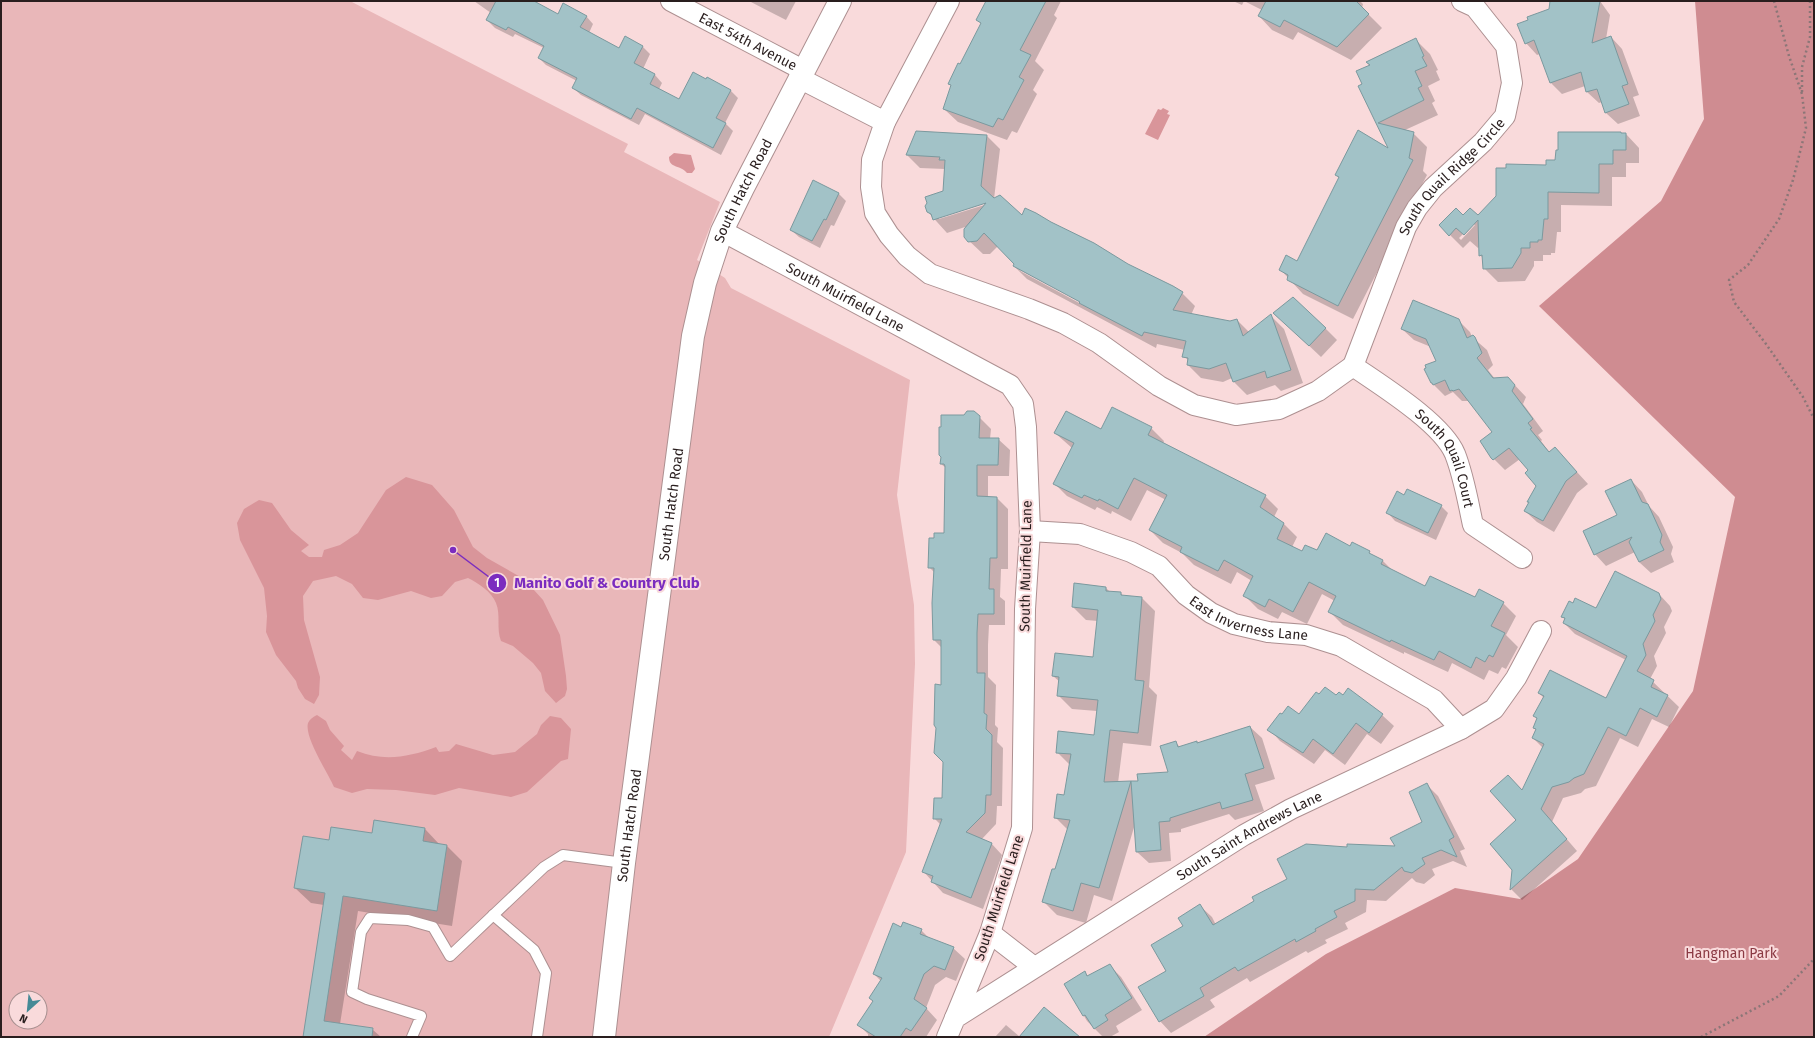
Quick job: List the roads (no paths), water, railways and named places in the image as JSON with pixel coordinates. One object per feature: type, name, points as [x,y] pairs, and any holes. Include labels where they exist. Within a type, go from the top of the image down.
[{"type":"main road","name":"South Hatch Road","points":[[604,1037],[624,863],[693,336],[705,283],[722,231],[742,188],[840,1]]},
{"type":"street","name":"East 54th Avenue","points":[[671,1],[885,122]]},
{"type":"street","points":[[949,1],[885,122],[872,160],[871,186],[875,212],[889,235],[907,256],[930,274],[1029,309],[1063,323],[1100,343],[1159,386],[1194,405],[1236,415],[1280,409],[1318,391],[1353,366]]},
{"type":"street","name":"South Quail Ridge Circle","points":[[1353,366],[1406,227],[1417,208],[1433,188],[1482,142],[1505,116],[1512,84],[1506,46],[1475,7],[1462,1]]},
{"type":"street","name":"South Muirfield Lane","points":[[722,231],[1010,385],[1023,404],[1026,427],[1030,531],[1025,610],[1022,828],[990,933],[955,1018]]},
{"type":"street","name":"South Quail Court","points":[[1353,366],[1398,397],[1436,428],[1454,452],[1462,476],[1473,525],[1522,558]]},
{"type":"street","name":"East Inverness Lane","points":[[1030,531],[1080,534],[1131,552],[1159,566],[1186,595],[1210,613],[1234,624],[1268,632],[1306,635],[1341,646],[1434,700],[1461,729]]},
{"type":"street","name":"South Saint Andrews Lane","points":[[955,1018],[1250,832],[1291,809],[1461,729],[1494,709],[1516,678],[1541,631]]},
{"type":"street","points":[[990,933],[1034,968]]},
{"type":"street","points":[[947,1037],[955,1018]]},
{"type":"lane","points":[[412,1037],[421,1016],[367,999],[352,992],[361,932],[370,918],[408,920],[433,927],[450,956],[544,867],[563,855],[624,863]]},
{"type":"lane","points":[[493,915],[534,950],[546,974],[537,1037]]},
{"type":"place","name":"Manito Golf & Country Club","points":[[453,550]]},
{"type":"park label","name":"Hangman Park","points":[[1731,953]]}]
